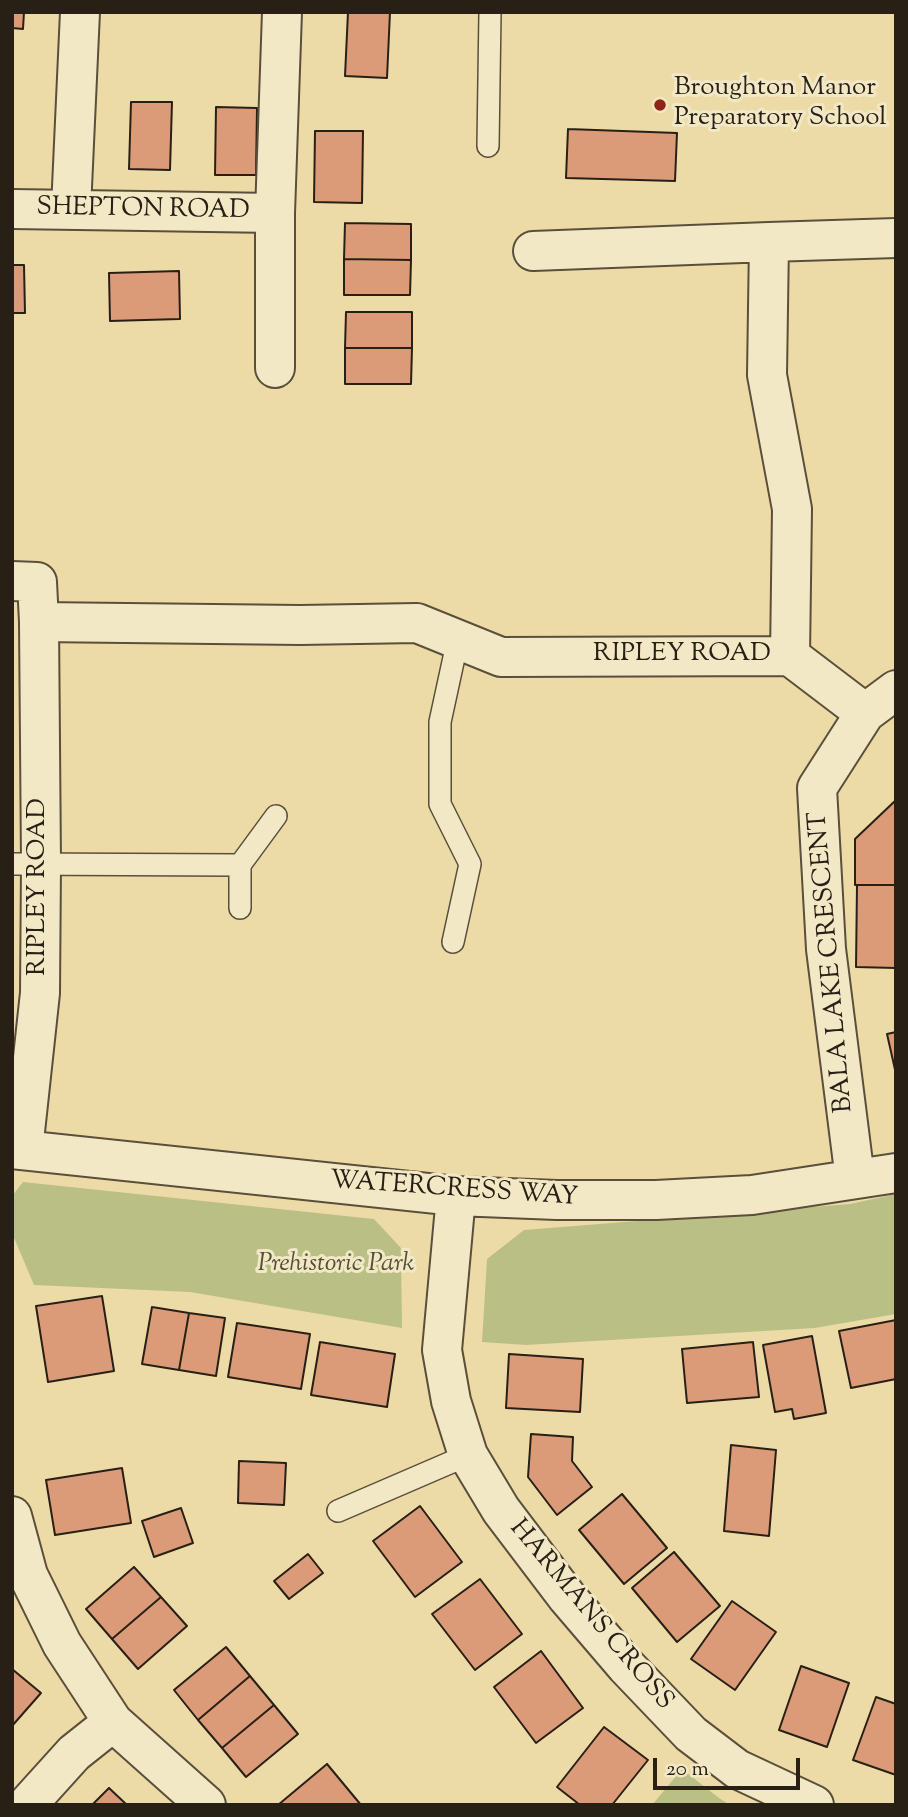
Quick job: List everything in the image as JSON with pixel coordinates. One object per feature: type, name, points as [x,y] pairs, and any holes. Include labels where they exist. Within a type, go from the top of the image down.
[{"type":"street","points":[[71,209],[80,12]]},
{"type":"street","name":"SHEPTON ROAD","points":[[275,368],[275,213],[282,12]]},
{"type":"street","name":"SHEPTON ROAD","points":[[12,209],[275,213]]},
{"type":"street","points":[[533,251],[896,238]]},
{"type":"street","name":"RIPLEY ROAD","points":[[39,622],[300,625],[417,623],[501,657],[790,656],[792,509],[767,375],[769,242]]},
{"type":"street","name":"RIPLEY ROAD","points":[[12,581],[37,582],[39,622],[27,864],[40,993],[17,1149]]},
{"type":"street","points":[[790,656],[864,713]]},
{"type":"street","name":"BALA LAKE CRESCENT","points":[[855,1179],[826,949],[817,788],[864,713],[896,690]]},
{"type":"street","name":"WATERCRESS WAY","points":[[17,1149],[456,1196],[557,1200],[656,1200],[752,1195],[896,1173]]},
{"type":"street","name":"HARMANS CROSS","points":[[456,1196],[442,1350],[451,1401],[468,1455],[501,1510],[567,1597],[626,1666],[691,1734],[737,1769],[814,1805]]},
{"type":"street","points":[[12,1516],[28,1575],[62,1644],[113,1721],[206,1805]]},
{"type":"street","points":[[27,1805],[74,1753],[113,1721]]},
{"type":"lane","points":[[488,146],[490,12]]},
{"type":"lane","points":[[453,942],[470,864],[440,804],[440,722],[458,639]]},
{"type":"lane","points":[[240,908],[240,865],[276,816]]},
{"type":"lane","points":[[27,864],[240,865]]},
{"type":"lane","points":[[338,1511],[468,1455]]},
{"type":"green space","name":"Prehistoric Park","points":[[23,1182],[374,1219],[401,1248],[402,1328],[190,1292],[34,1285],[12,1233],[12,1196]]},
{"type":"green space","points":[[896,1194],[896,1314],[815,1328],[526,1345],[482,1342],[487,1259],[524,1230],[850,1204]]},
{"type":"green space","points":[[682,1769],[719,1798],[730,1805],[652,1805]]},
{"type":"building","points":[[12,12],[24,12],[23,29],[12,28]]},
{"type":"building","points":[[348,12],[390,12],[387,78],[345,76]]},
{"type":"building","points":[[131,102],[172,102],[170,170],[129,169]]},
{"type":"building","points":[[216,107],[257,108],[256,175],[215,175]]},
{"type":"building","points":[[568,129],[677,133],[675,181],[566,178]]},
{"type":"building","points":[[315,131],[363,131],[362,203],[314,202]]},
{"type":"building","points":[[345,223],[411,224],[411,260],[344,259]]},
{"type":"building","points":[[344,259],[411,260],[410,295],[344,295]]},
{"type":"building","points":[[12,265],[24,265],[25,313],[12,313]]},
{"type":"building","points":[[179,271],[180,319],[110,321],[109,273]]},
{"type":"building","points":[[346,312],[412,312],[412,348],[345,348]]},
{"type":"building","points":[[345,348],[412,348],[411,384],[345,384]]},
{"type":"building","points":[[896,800],[896,885],[855,885],[855,839]]},
{"type":"building","points":[[857,885],[896,885],[896,968],[856,967]]},
{"type":"building","points":[[896,1032],[896,1074],[887,1034]]},
{"type":"building","points":[[102,1296],[114,1371],[48,1382],[36,1306]]},
{"type":"building","points":[[152,1307],[189,1313],[179,1370],[142,1364]]},
{"type":"building","points":[[189,1313],[225,1318],[216,1376],[179,1370]]},
{"type":"building","points":[[896,1320],[896,1379],[851,1388],[839,1331]]},
{"type":"building","points":[[237,1323],[310,1334],[301,1389],[228,1377]]},
{"type":"building","points":[[812,1336],[826,1413],[794,1419],[792,1409],[775,1412],[763,1345]]},
{"type":"building","points":[[320,1342],[395,1354],[387,1407],[311,1395]]},
{"type":"building","points":[[753,1342],[759,1397],[687,1403],[682,1349]]},
{"type":"building","points":[[509,1354],[583,1359],[580,1412],[506,1408]]},
{"type":"building","points":[[531,1434],[573,1437],[572,1461],[592,1487],[557,1515],[528,1477]]},
{"type":"building","points":[[731,1445],[776,1450],[769,1536],[724,1531]]},
{"type":"building","points":[[239,1461],[286,1463],[284,1505],[238,1503]]},
{"type":"building","points":[[122,1468],[131,1523],[55,1535],[46,1480]]},
{"type":"building","points":[[622,1494],[667,1548],[624,1584],[579,1530]]},
{"type":"building","points":[[420,1506],[462,1562],[415,1597],[373,1541]]},
{"type":"building","points":[[181,1508],[193,1543],[154,1557],[142,1521]]},
{"type":"building","points":[[674,1552],[720,1606],[677,1642],[632,1588]]},
{"type":"building","points":[[308,1554],[323,1573],[289,1599],[274,1581]]},
{"type":"building","points":[[134,1567],[161,1597],[112,1639],[86,1609]]},
{"type":"building","points":[[480,1579],[522,1634],[475,1670],[432,1614]]},
{"type":"building","points":[[161,1597],[187,1626],[138,1669],[112,1639]]},
{"type":"building","points":[[732,1601],[776,1632],[735,1690],[691,1659]]},
{"type":"building","points":[[226,1647],[250,1676],[198,1720],[174,1690]]},
{"type":"building","points":[[541,1651],[583,1708],[536,1743],[494,1687]]},
{"type":"building","points":[[801,1666],[849,1683],[827,1747],[779,1730]]},
{"type":"building","points":[[12,1669],[41,1693],[12,1726]]},
{"type":"building","points":[[250,1676],[274,1705],[222,1748],[198,1720]]},
{"type":"building","points":[[876,1697],[896,1704],[896,1775],[853,1760]]},
{"type":"building","points":[[274,1705],[298,1734],[246,1777],[222,1748]]},
{"type":"building","points":[[604,1727],[648,1760],[612,1805],[580,1805],[557,1787]]},
{"type":"building","points":[[327,1764],[361,1805],[278,1805]]},
{"type":"building","points":[[109,1788],[127,1805],[92,1805]]},
{"type":"place","name":"Broughton Manor Preparatory School","points":[[660,105]]}]
